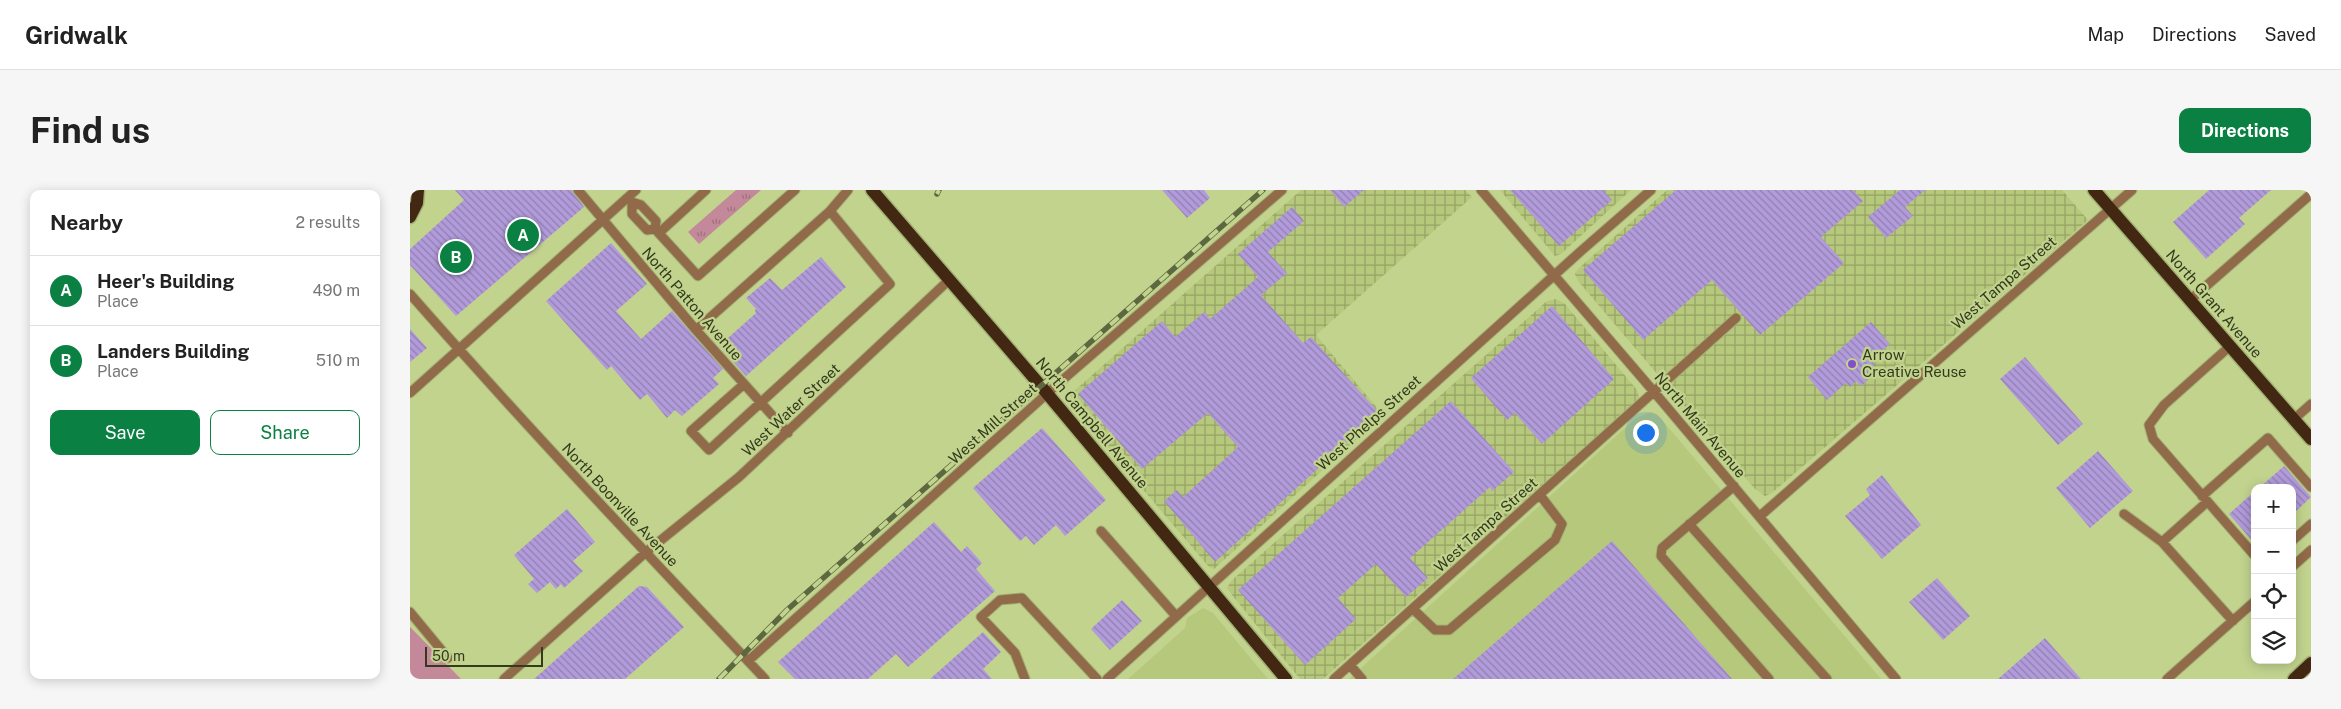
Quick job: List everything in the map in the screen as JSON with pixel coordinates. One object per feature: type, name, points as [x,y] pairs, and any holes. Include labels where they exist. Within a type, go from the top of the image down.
[{"type":"main road","points":[[410,217],[416,204],[418,190]]},
{"type":"main road","name":"North Campbell Avenue","points":[[872,190],[1047,394],[1286,679]]},
{"type":"main road","name":"North Grant Avenue","points":[[2094,190],[2311,439]]},
{"type":"main road","points":[[2294,679],[2311,663]]},
{"type":"street","name":"North Patton Avenue","points":[[578,190],[696,330],[788,433]]},
{"type":"street","points":[[410,392],[602,220],[630,200],[636,190]]},
{"type":"street","points":[[657,231],[706,190]]},
{"type":"street","points":[[630,200],[632,214],[647,230],[657,231],[698,276],[795,190]]},
{"type":"street","points":[[696,330],[830,212],[848,190]]},
{"type":"street","name":"West Mill Street","points":[[748,661],[1047,394],[1282,190]]},
{"type":"street","name":"North Main Avenue","points":[[1481,190],[1760,516],[1896,679]]},
{"type":"street","name":"West Phelps Street","points":[[1107,679],[1651,190]]},
{"type":"street","name":"West Tampa Street","points":[[1760,516],[2132,190]]},
{"type":"street","points":[[2189,300],[2311,194]]},
{"type":"street","points":[[744,384],[691,431],[709,450],[890,284],[830,212]]},
{"type":"street","name":"West Water Street","points":[[504,679],[646,553],[739,477],[949,280]]},
{"type":"street","name":"North Boonville Avenue","points":[[410,294],[457,349],[765,679]]},
{"type":"street","name":"West Tampa Street","points":[[1334,679],[1655,393],[1736,318]]},
{"type":"street","points":[[2229,347],[2164,405],[2149,425],[2153,439],[2251,551]]},
{"type":"street","points":[[2294,420],[2311,404]]},
{"type":"street","points":[[2162,542],[2268,438],[2311,487]]},
{"type":"street","points":[[1734,486],[1662,548],[1661,556],[1769,679]]},
{"type":"street","points":[[1413,609],[1435,630],[1449,630],[1555,540],[1562,524],[1540,495]]},
{"type":"street","points":[[2124,514],[2162,542],[2233,621]]},
{"type":"street","points":[[1689,524],[1827,679]]},
{"type":"street","points":[[2296,537],[2311,524]]},
{"type":"street","points":[[1101,531],[1176,616]]},
{"type":"street","points":[[2296,563],[2311,550]]},
{"type":"street","points":[[1025,679],[1015,653],[981,616],[1000,600],[1022,598],[1097,679]]},
{"type":"street","points":[[2167,679],[2251,605]]},
{"type":"street","points":[[410,612],[448,658]]},
{"type":"street","points":[[1350,665],[1362,679]]},
{"type":"shaded area","points":[[1301,190],[1465,190],[1472,197],[1316,335],[1383,415],[1214,569],[1209,567],[1072,406],[1070,399],[1073,392]]},
{"type":"shaded area","points":[[1500,190],[1631,190],[1561,254],[1555,256]]},
{"type":"shaded area","points":[[1667,190],[2062,190],[2088,220],[1772,493],[1765,496],[1755,489],[1578,281],[1575,274],[1578,269]]},
{"type":"shaded area","points":[[1556,299],[1564,303],[1638,391],[1639,399],[1323,679],[1300,679],[1227,588],[1231,581],[1547,301]]},
{"type":"shaded area","points":[[1651,412],[1657,414],[1881,679],[1349,679],[1636,418]]},
{"type":"shaded area","points":[[1203,608],[1213,613],[1268,679],[1128,679],[1185,628],[1187,618]]},
{"type":"green space","points":[[736,190],[761,190],[699,244],[688,232]]},
{"type":"green space","points":[[410,627],[415,632],[461,679],[410,679]]},
{"type":"building","points":[[455,190],[572,190],[584,207],[456,316],[410,265],[410,249],[464,200]]},
{"type":"building","points":[[1162,190],[1204,190],[1210,198],[1187,218]]},
{"type":"building","points":[[1330,190],[1364,190],[1344,207]]},
{"type":"building","points":[[1510,190],[1603,190],[1612,200],[1559,246]]},
{"type":"building","points":[[1676,190],[1853,190],[1863,201],[1821,237],[1844,263],[1760,335],[1712,280],[1643,340],[1583,270]]},
{"type":"building","points":[[1900,190],[1925,190],[1905,207],[1913,216],[1886,238],[1868,217]]},
{"type":"building","points":[[2209,190],[2271,190],[2239,218],[2245,224],[2206,259],[2173,222]]},
{"type":"building","points":[[1292,207],[1304,221],[1268,252],[1287,273],[1261,295],[1303,343],[1311,337],[1379,413],[1215,562],[1164,501],[1177,490],[1183,497],[1238,447],[1208,413],[1142,469],[1078,394],[1162,321],[1175,337],[1204,312],[1210,319],[1258,277],[1238,254]]},
{"type":"building","points":[[611,243],[647,284],[616,311],[641,339],[672,311],[723,369],[713,378],[719,384],[682,416],[675,410],[667,418],[647,394],[640,400],[611,366],[607,370],[546,301]]},
{"type":"building","points":[[821,257],[846,287],[746,376],[719,346],[756,313],[756,309],[746,298],[770,278],[782,290]]},
{"type":"building","points":[[1552,306],[1614,379],[1542,444],[1515,413],[1507,420],[1471,378]]},
{"type":"building","points":[[1871,322],[1890,344],[1871,360],[1875,365],[1869,370],[1873,375],[1861,386],[1856,381],[1850,387],[1846,383],[1827,400],[1808,377]]},
{"type":"building","points":[[410,329],[427,348],[410,362]]},
{"type":"building","points":[[2025,357],[2083,424],[2058,445],[2000,379]]},
{"type":"building","points":[[1451,401],[1514,472],[1492,491],[1490,487],[1410,558],[1428,578],[1406,597],[1376,564],[1338,598],[1356,619],[1305,665],[1238,590]]},
{"type":"building","points":[[1042,428],[1106,500],[1065,536],[1056,525],[1034,545],[1026,536],[1020,541],[973,488]]},
{"type":"building","points":[[2098,451],[2133,491],[2090,528],[2056,488]]},
{"type":"building","points":[[2284,466],[2311,497],[2296,511],[2296,484],[2264,484]]},
{"type":"building","points":[[1882,475],[1921,525],[1882,559],[1845,516],[1870,495],[1866,489]]},
{"type":"building","points":[[2251,495],[2251,539],[2229,514]]},
{"type":"building","points":[[567,509],[595,542],[573,561],[583,571],[564,588],[561,584],[556,589],[550,582],[537,593],[528,584],[534,579],[514,555]]},
{"type":"building","points":[[934,522],[961,552],[967,546],[982,563],[976,569],[995,591],[908,667],[896,654],[868,679],[795,679],[778,662]]},
{"type":"building","points":[[1612,541],[1732,679],[1453,679]]},
{"type":"building","points":[[1937,578],[1970,616],[1943,640],[1909,602]]},
{"type":"building","points":[[639,586],[647,587],[684,627],[625,679],[534,679]]},
{"type":"building","points":[[1122,600],[1142,621],[1110,650],[1091,629]]},
{"type":"building","points":[[983,632],[1001,652],[983,669],[992,679],[930,679]]},
{"type":"building","points":[[2045,638],[2081,679],[1998,679]]},
{"type":"railway","points":[[937,194],[939,190]]},
{"type":"railway","points":[[719,679],[787,610],[1263,190]]},
{"type":"place","name":"Heer's Building","points":[[523,235]]},
{"type":"place","name":"Landers Building","points":[[456,257]]},
{"type":"place","name":"Arrow Creative Reuse","points":[[1852,364]]}]
